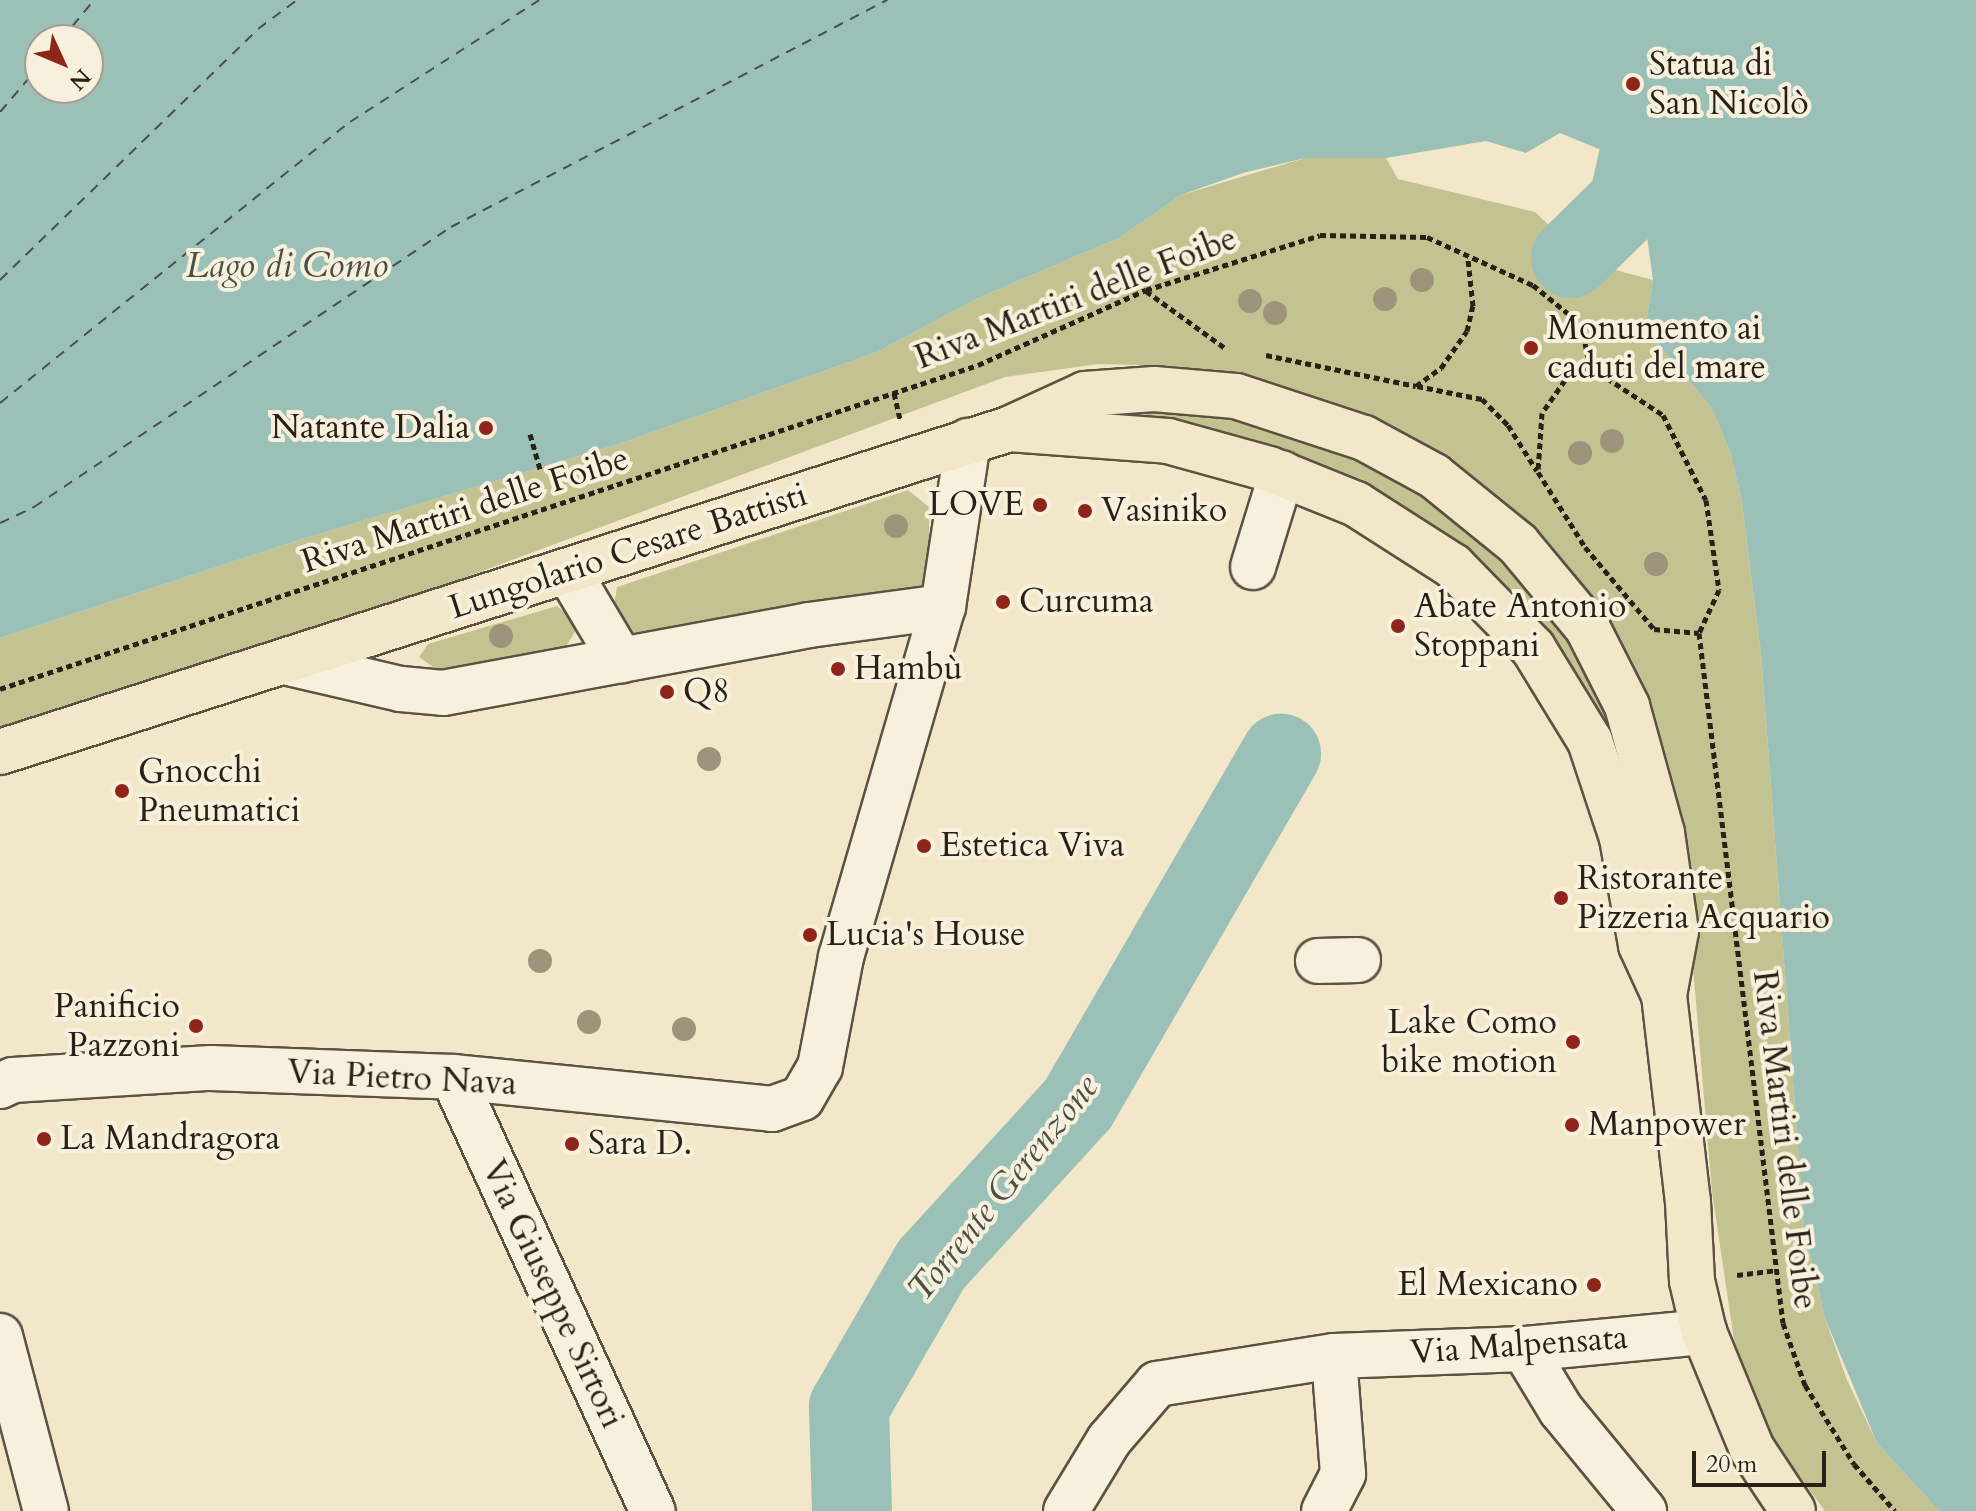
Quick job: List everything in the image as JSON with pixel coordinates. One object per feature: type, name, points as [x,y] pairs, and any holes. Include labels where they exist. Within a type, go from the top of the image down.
[{"type":"main road","points":[[1009,429],[1070,398],[1101,392],[1154,389],[1236,396],[1364,438],[1409,461],[1476,508],[1518,544],[1587,627],[1637,732],[1662,833],[1676,931],[1664,995],[1692,1281],[1704,1332],[1752,1449],[1793,1511]]},
{"type":"main road","name":"Lungolario Cesare Battisti","points":[[0,752],[289,663],[1009,429]]},
{"type":"main road","points":[[1009,429],[1168,441],[1282,473],[1401,529],[1453,566],[1533,648],[1590,741],[1609,788],[1641,945],[1664,995]]},
{"type":"street","points":[[289,663],[401,689],[443,693],[809,625],[943,607],[968,441]]},
{"type":"street","points":[[1253,567],[1282,473]]},
{"type":"street","points":[[568,571],[621,660]]},
{"type":"street","name":"Via Pietro Nava","points":[[0,1086],[13,1080],[211,1068],[453,1077],[772,1109],[802,1098],[820,1067],[841,957],[943,607]]},
{"type":"street","name":"Via Giuseppe Sirtori","points":[[453,1077],[653,1511]]},
{"type":"street","name":"Via Malpensata","points":[[1066,1511],[1109,1440],[1157,1384],[1334,1356],[1524,1349],[1704,1332]]},
{"type":"street","points":[[0,1336],[46,1511]]},
{"type":"street","points":[[1524,1349],[1561,1410],[1644,1511]]},
{"type":"street","points":[[1324,1511],[1343,1474],[1334,1356]]},
{"type":"path","name":"Riva Martiri delle Foibe","points":[[0,689],[978,365],[1146,290],[1320,235],[1427,237],[1468,259],[1533,285],[1581,324],[1590,367]]},
{"type":"path","points":[[1416,386],[1441,368],[1467,331],[1473,306],[1468,259]]},
{"type":"path","points":[[1146,290],[1227,349]]},
{"type":"path","points":[[1257,354],[1482,399],[1508,425],[1585,547],[1654,629],[1699,633],[1719,590],[1706,500],[1663,415],[1590,367],[1565,380],[1542,413],[1538,472]]},
{"type":"path","points":[[530,434],[540,470]]},
{"type":"path","name":"Riva Martiri delle Foibe","points":[[1699,633],[1783,1323],[1805,1385],[1854,1464],[1895,1511]]},
{"type":"green space","points":[[1305,158],[1386,158],[1398,179],[1535,212],[1551,227],[1551,246],[1571,258],[1653,280],[1645,329],[1711,407],[1730,451],[1742,502],[1761,653],[1804,1227],[1825,1318],[1847,1380],[1877,1443],[1939,1511],[1825,1511],[1762,1425],[1734,1340],[1712,1192],[1687,896],[1646,704],[1394,430],[1331,403],[1265,382],[1175,366],[1098,364],[1005,377],[0,750],[0,638],[302,539],[622,443],[877,352],[978,298],[1119,238],[1181,195]]},
{"type":"green space","points":[[1163,408],[1256,421],[1319,438],[1415,486],[1482,538],[1557,621],[1617,729],[1628,774],[1581,686],[1318,465],[1245,437],[1176,423],[1051,418]]},
{"type":"green space","points":[[908,490],[929,507],[929,591],[636,640],[611,623],[617,587]]},
{"type":"green space","points":[[557,606],[574,620],[576,630],[563,651],[440,672],[419,657],[428,644]]},
{"type":"water","name":"Lago di Como","points":[[0,0],[1976,0],[1976,1511],[1939,1511],[1877,1443],[1825,1318],[1804,1227],[1761,653],[1742,502],[1730,451],[1711,407],[1645,329],[1653,280],[1647,237],[1606,152],[1560,133],[1526,153],[1486,141],[1386,158],[1305,158],[1243,173],[1181,195],[1119,238],[978,298],[877,352],[622,443],[302,539],[0,638]]},
{"type":"waterway","name":"Torrente Gerenzone","points":[[1571,258],[1629,201],[1674,0]]},
{"type":"waterway","name":"Torrente Gerenzone","points":[[852,1511],[849,1407],[931,1265],[1078,1104],[1281,754]]},
{"type":"ferry route","points":[[74,24],[94,0]]},
{"type":"ferry route","points":[[0,280],[258,29],[297,0]]},
{"type":"ferry route","points":[[0,403],[350,122],[539,0]]},
{"type":"ferry route","points":[[0,523],[34,507],[451,227],[887,0]]},
{"type":"ferry route","points":[[0,112],[24,84]]},
{"type":"place","name":"Statua di San Nicolò","points":[[1633,84]]},
{"type":"place","name":"Monumento ai caduti del mare","points":[[1531,348]]},
{"type":"place","name":"Natante Dalia","points":[[486,428]]},
{"type":"place","name":"LOVE","points":[[1040,505]]},
{"type":"place","name":"Vasiniko","points":[[1085,511]]},
{"type":"place","name":"Curcuma","points":[[1003,602]]},
{"type":"place","name":"Abate Antonio Stoppani","points":[[1398,626]]},
{"type":"place","name":"Hambù","points":[[838,669]]},
{"type":"place","name":"Q8","points":[[667,692]]},
{"type":"place","name":"Gnocchi Pneumatici","points":[[122,791]]},
{"type":"place","name":"Estetica Viva","points":[[924,846]]},
{"type":"place","name":"Ristorante Pizzeria Acquario","points":[[1561,898]]},
{"type":"place","name":"Lucia's House","points":[[810,935]]},
{"type":"place","name":"Panificio Pazzoni","points":[[196,1026]]},
{"type":"place","name":"Lake Como bike motion","points":[[1573,1042]]},
{"type":"place","name":"Manpower","points":[[1572,1125]]},
{"type":"place","name":"La Mandragora","points":[[44,1139]]},
{"type":"place","name":"Sara D.","points":[[572,1144]]},
{"type":"place","name":"El Mexicano","points":[[1594,1285]]}]
